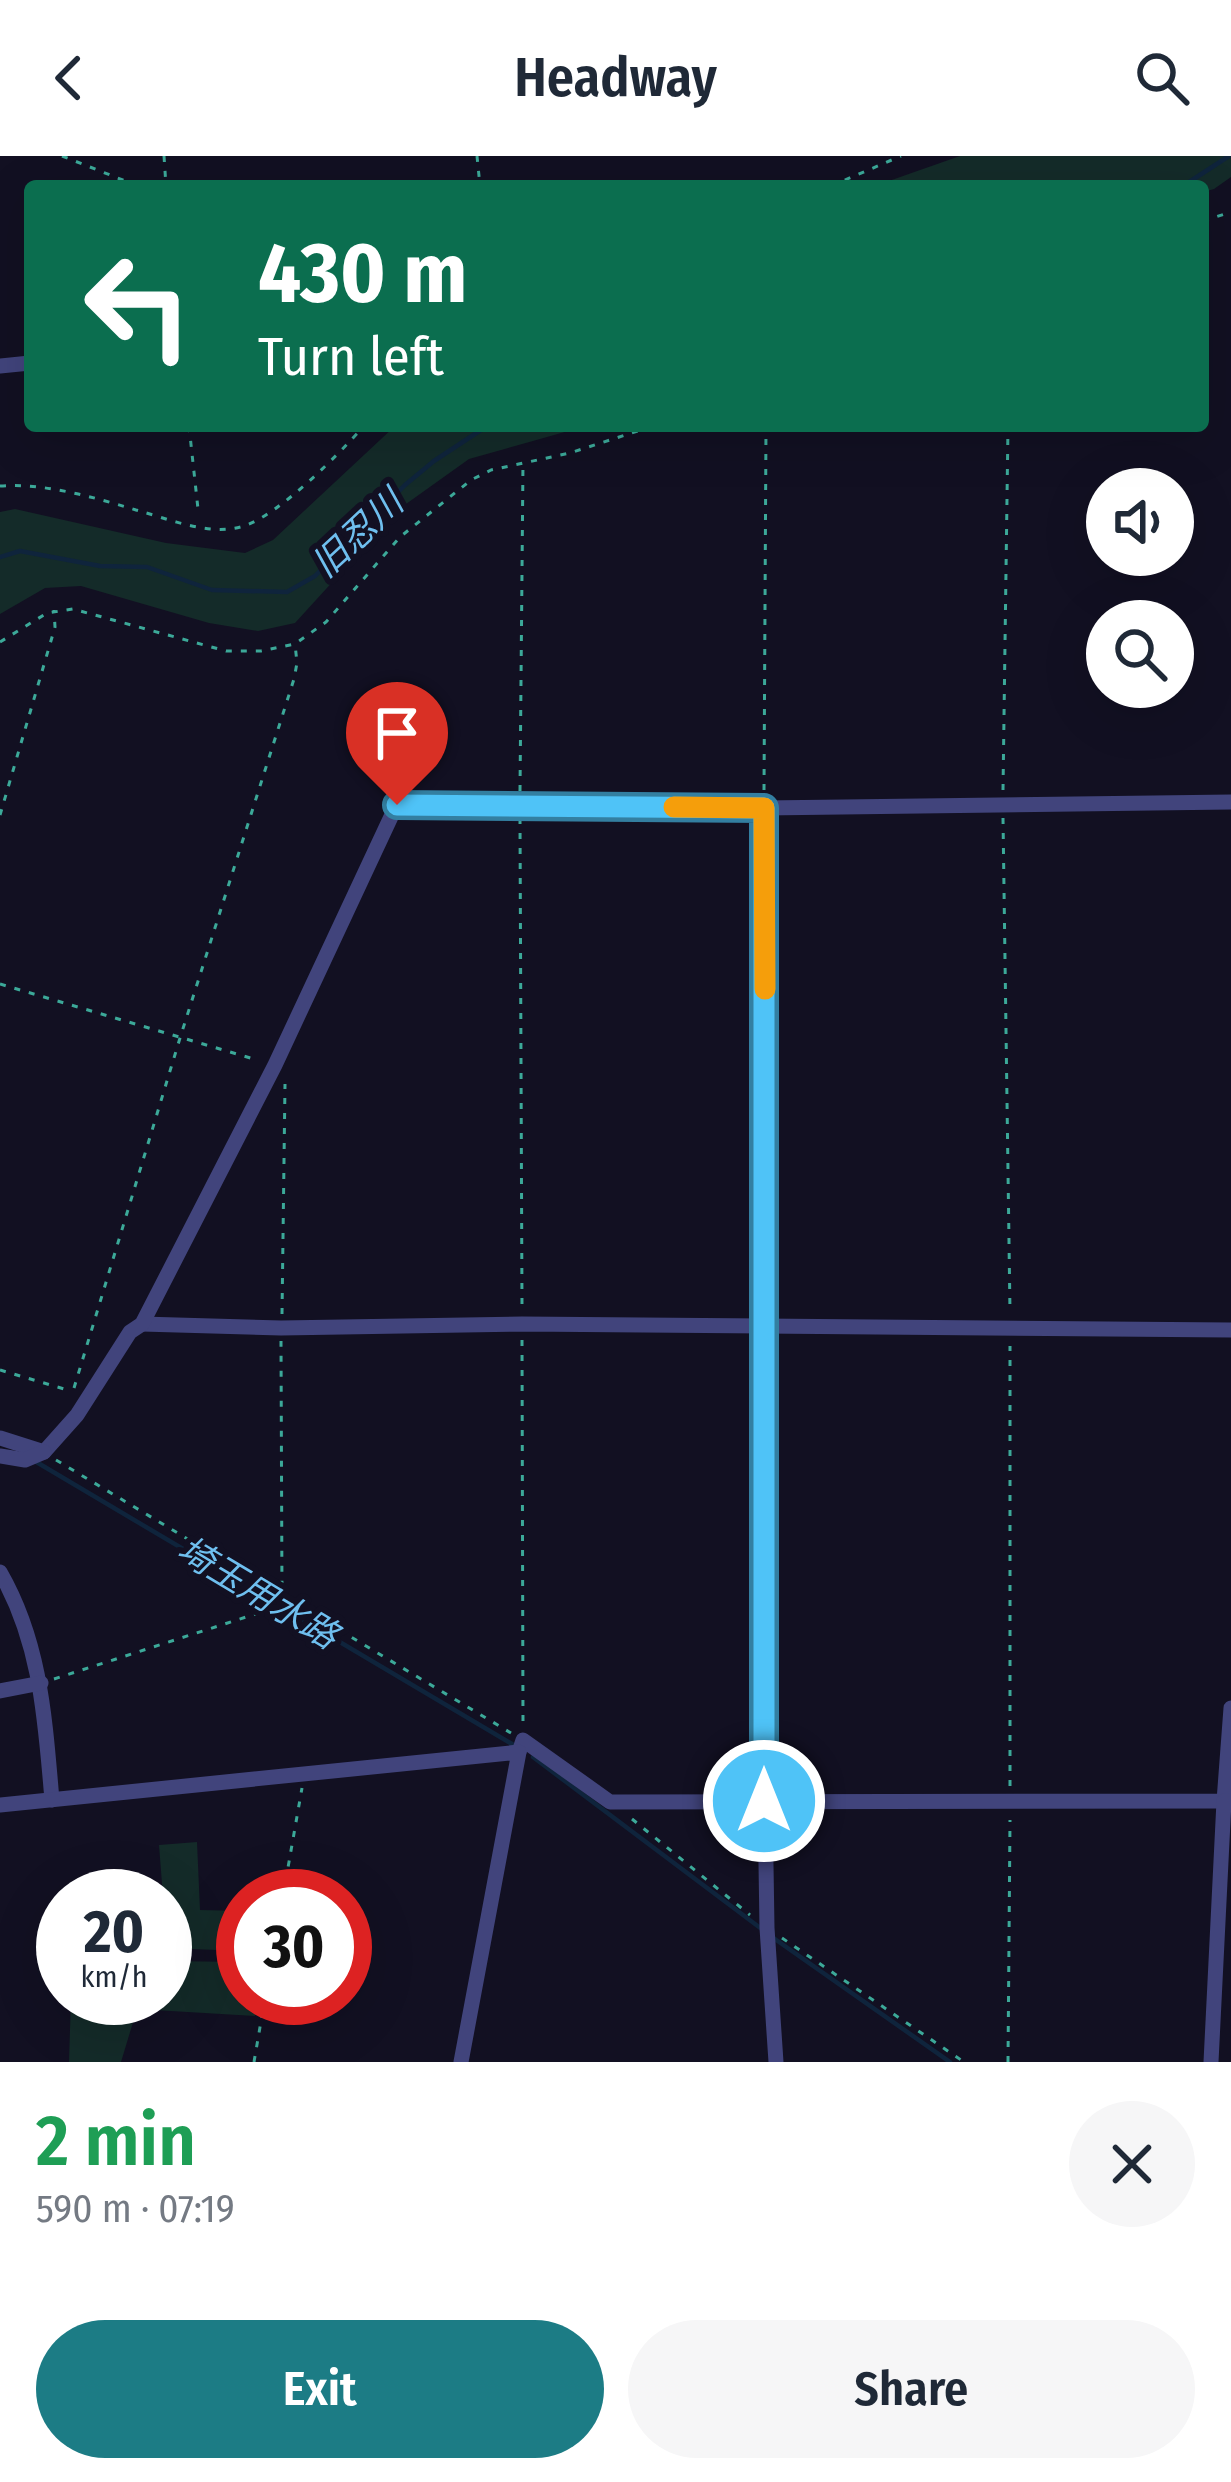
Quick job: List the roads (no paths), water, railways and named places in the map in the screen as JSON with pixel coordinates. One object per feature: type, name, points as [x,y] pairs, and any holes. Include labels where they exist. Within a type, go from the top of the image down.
[{"type":"street","points":[[0,1456],[25,1460],[44,1452],[77,1414],[130,1333],[142,1324],[275,1064],[397,805],[764,808],[1231,802]]},
{"type":"street","points":[[764,808],[764,1801],[776,2062]]},
{"type":"street","points":[[142,1324],[1231,1330]]},
{"type":"street","points":[[0,1438],[44,1452]]},
{"type":"street","points":[[0,1572],[29,1634],[41,1683],[52,1800]]},
{"type":"street","points":[[0,1691],[41,1683]]},
{"type":"street","points":[[1211,2062],[1231,1708]]},
{"type":"street","points":[[0,1804],[304,1774],[521,1746],[610,1802],[1227,1801]]},
{"type":"street","points":[[461,2062],[521,1746]]},
{"type":"waterway","name":"旧忍川","points":[[1192,180],[1229,156]]},
{"type":"waterway","name":"旧忍川","points":[[0,557],[20,551],[100,566],[147,567],[212,590],[287,592],[315,576],[405,485],[478,432]]},
{"type":"waterway","name":"埼玉用水路","points":[[33,1460],[512,1744]]},
{"type":"waterway","name":"埼玉用水路","points":[[533,1757],[763,1930]]},
{"type":"waterway","name":"埼玉用水路","points":[[772,1937],[950,2062]]}]
